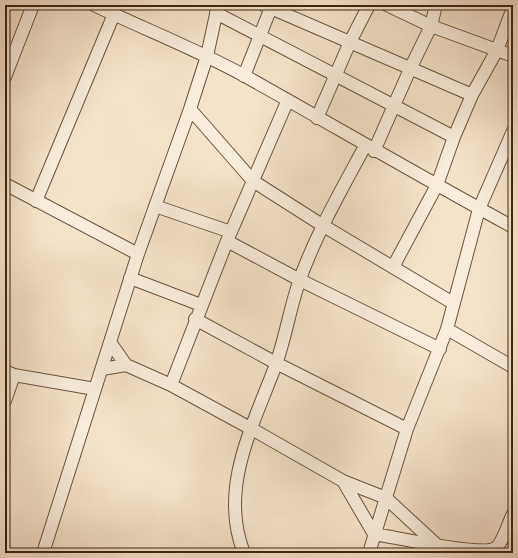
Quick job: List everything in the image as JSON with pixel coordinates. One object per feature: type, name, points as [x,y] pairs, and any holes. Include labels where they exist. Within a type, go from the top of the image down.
[{"type":"street","points":[[5,77],[33,5]]},
{"type":"street","points":[[94,5],[207,56],[513,227]]},
{"type":"street","points":[[317,118],[350,42],[369,5]]},
{"type":"street","points":[[387,5],[431,26],[513,56]]},
{"type":"street","points":[[244,553],[236,524],[235,500],[237,480],[250,428],[276,363],[300,280],[322,225],[394,107],[431,26],[436,5]]},
{"type":"street","points":[[244,76],[261,36],[269,6],[472,94]]},
{"type":"street","points":[[393,267],[437,185],[454,137],[472,94],[497,50],[513,8]]},
{"type":"street","points":[[43,553],[130,278],[190,109],[207,56],[217,9],[261,36],[394,107],[454,137]]},
{"type":"street","points":[[36,201],[114,14]]},
{"type":"street","points":[[170,385],[229,236],[287,102]]},
{"type":"street","points":[[190,109],[253,181],[322,225],[453,303]]},
{"type":"street","points":[[369,553],[407,429],[440,349],[479,209],[513,131]]},
{"type":"street","points":[[5,184],[138,254]]},
{"type":"street","points":[[155,206],[229,236],[300,280],[440,349]]},
{"type":"street","points":[[130,278],[201,305]]},
{"type":"street","points":[[195,319],[276,363],[407,429]]},
{"type":"street","points":[[446,329],[513,367]]},
{"type":"street","points":[[110,342],[126,365],[170,385],[250,428],[343,481],[386,498],[444,550]]},
{"type":"street","points":[[102,369],[126,365]]},
{"type":"street","points":[[5,401],[10,373],[95,389]]},
{"type":"street","points":[[343,481],[374,534]]},
{"type":"street","points":[[374,534],[392,536],[444,550],[490,551],[497,547],[513,514]]}]
